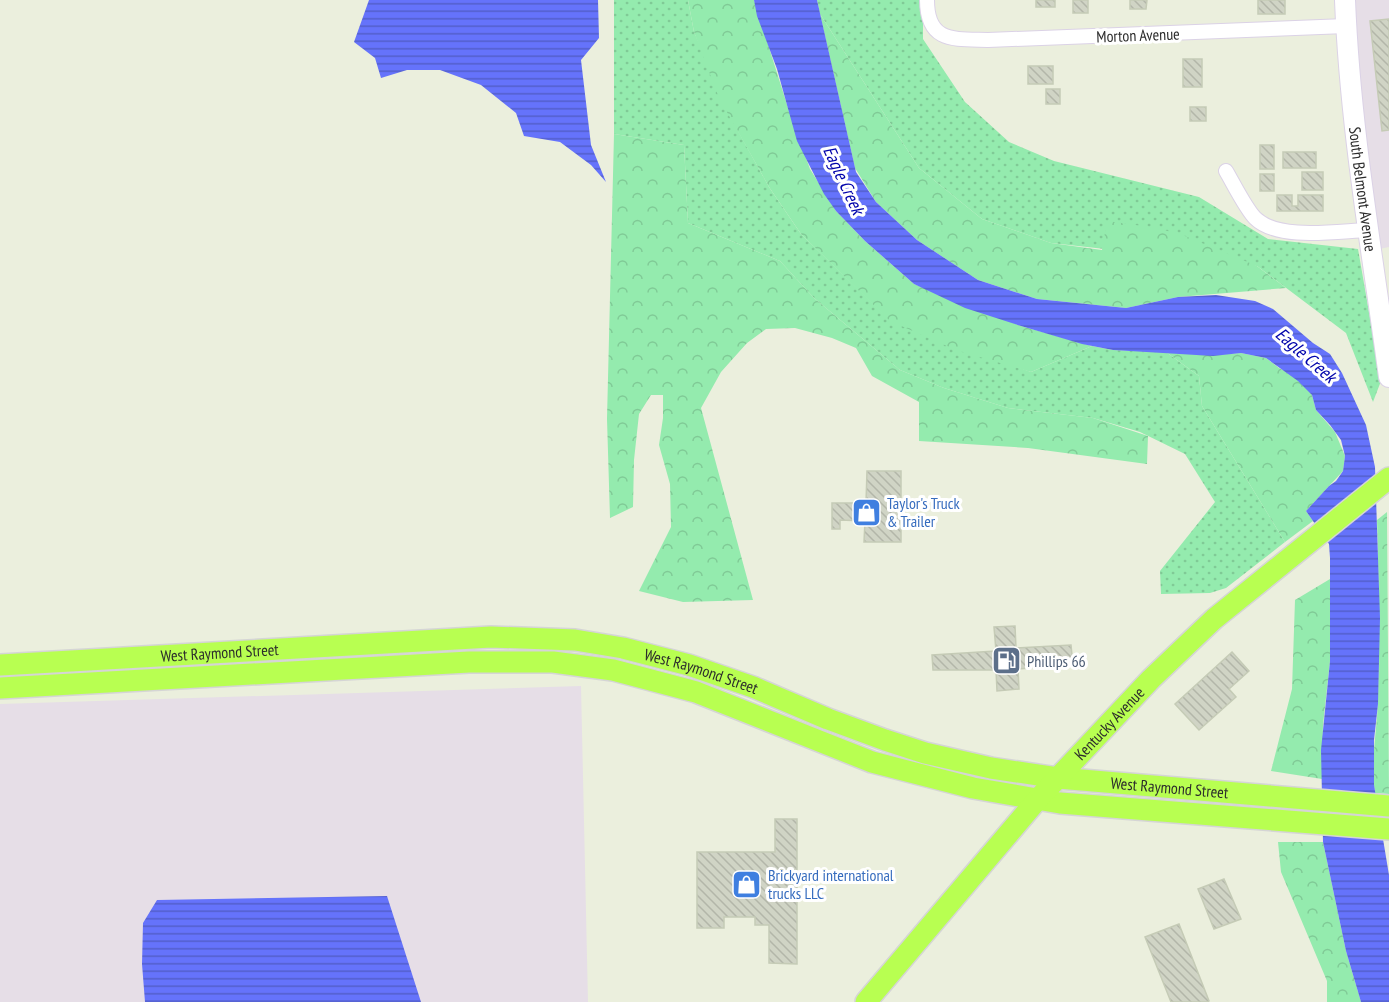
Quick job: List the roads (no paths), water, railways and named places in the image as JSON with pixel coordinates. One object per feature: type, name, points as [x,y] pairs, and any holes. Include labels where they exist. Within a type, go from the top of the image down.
[{"type":"main road","name":"South Belmont Avenue","points":[[1345,0],[1352,104],[1367,230],[1389,377]]},
{"type":"main road","name":"Kentucky Avenue","points":[[866,1002],[1038,800],[1187,644],[1292,554],[1384,482]]},
{"type":"main road","name":"West Raymond Street","points":[[0,665],[491,637],[575,640],[623,648],[689,665],[753,687],[850,728],[926,753],[991,768],[1058,778],[1389,806]]},
{"type":"main road","name":"West Raymond Street","points":[[0,688],[504,661],[531,660],[572,664],[654,680],[696,692],[852,755],[895,769],[973,788],[1038,800],[1389,829]]},
{"type":"street","name":"Morton Avenue","points":[[927,0],[928,18],[933,28],[949,38],[988,40],[1346,26]]},
{"type":"street","points":[[1226,171],[1254,218],[1269,227],[1299,232],[1367,230]]},
{"type":"water","points":[[369,0],[598,0],[599,38],[581,60],[591,145],[606,182],[591,165],[560,142],[524,136],[516,113],[481,85],[440,70],[407,70],[381,78],[375,58],[354,42]]},
{"type":"water","name":"Eagle Creek","points":[[754,0],[817,0],[856,172],[876,202],[917,240],[978,280],[1037,299],[1126,308],[1178,297],[1216,295],[1255,301],[1273,309],[1313,343],[1330,354],[1342,373],[1366,425],[1375,467],[1380,618],[1374,785],[1389,875],[1389,1002],[1361,1002],[1346,951],[1323,842],[1321,750],[1330,661],[1330,558],[1329,544],[1306,511],[1343,471],[1345,456],[1341,440],[1316,410],[1312,395],[1298,381],[1266,358],[1241,353],[1213,356],[1113,350],[1082,344],[965,308],[914,284],[865,241],[836,211],[824,194],[797,141],[777,69],[757,16]]},
{"type":"water","points":[[387,896],[421,1002],[145,1002],[142,964],[143,923],[157,900]]},
{"type":"place","name":"Taylor's Truck & Trailer","points":[[866,512]]},
{"type":"place","name":"Phillips 66","points":[[1006,661]]},
{"type":"place","name":"Brickyard international trucks LLC","points":[[747,884]]}]
